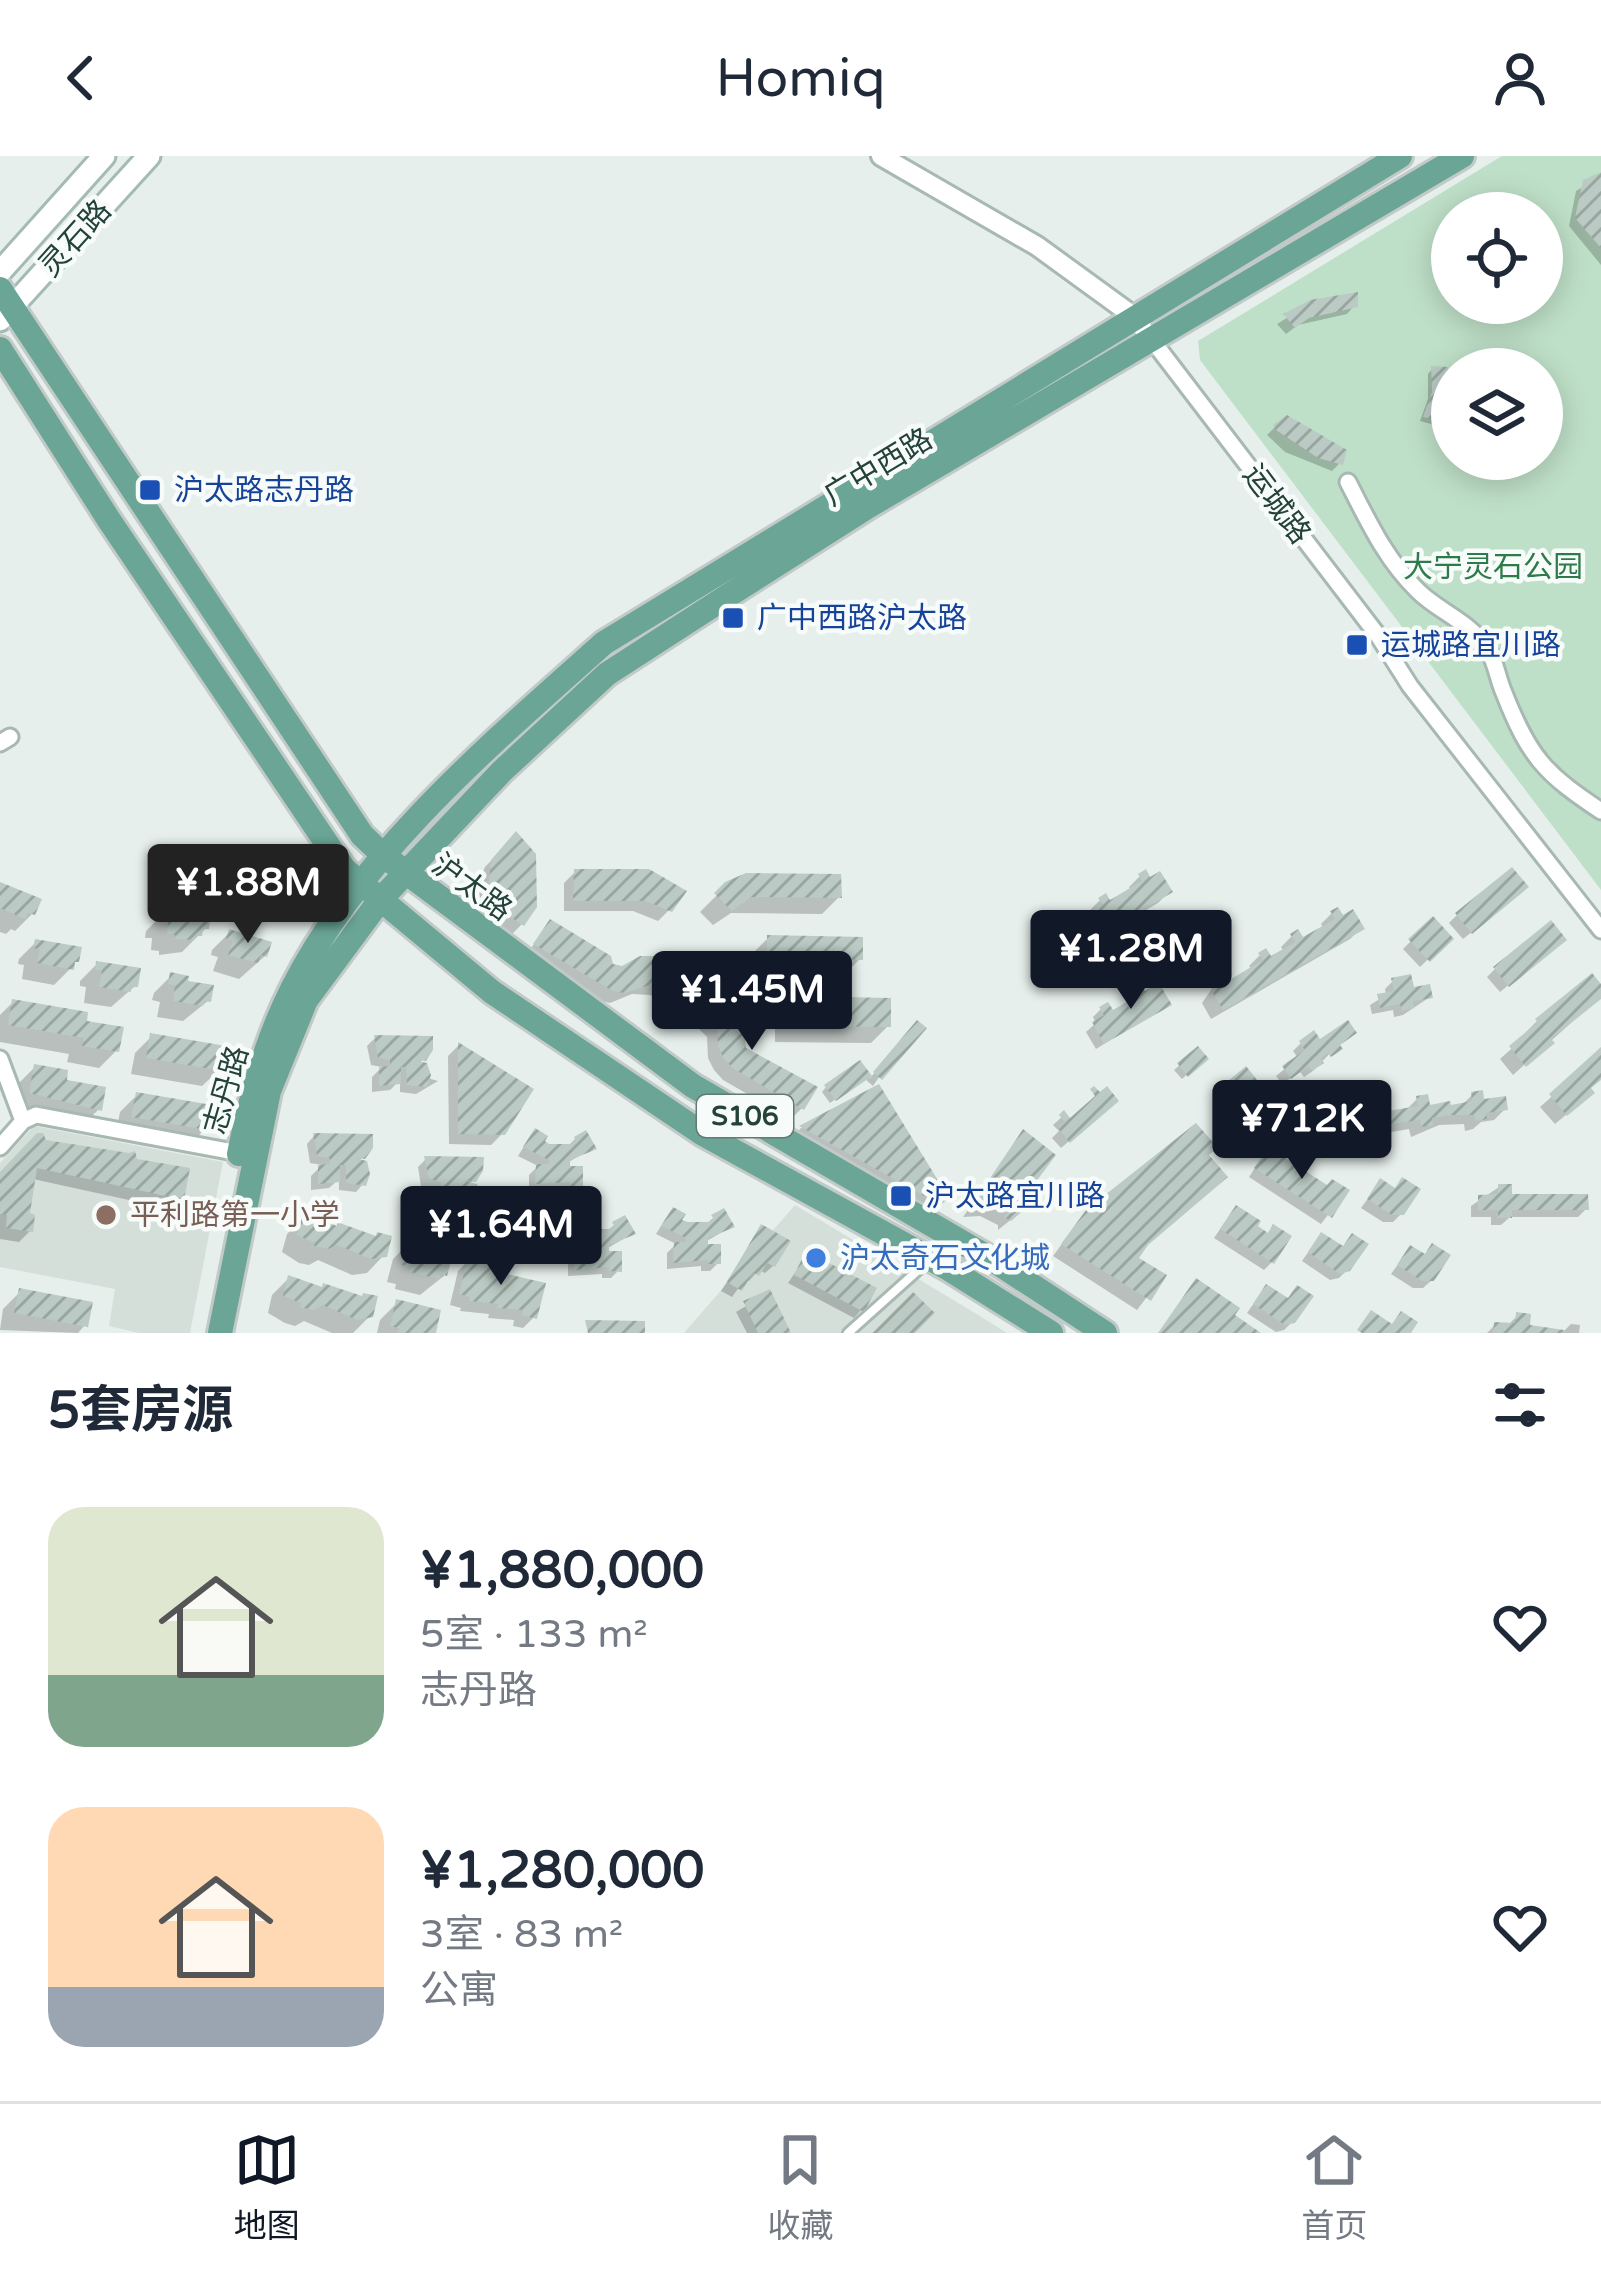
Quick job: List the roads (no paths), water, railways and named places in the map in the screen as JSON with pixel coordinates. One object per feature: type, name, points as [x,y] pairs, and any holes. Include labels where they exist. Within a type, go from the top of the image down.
[{"type":"main road","name":"灵石路","points":[[0,272],[104,156]]},
{"type":"main road","name":"灵石路","points":[[5,305],[149,156]]},
{"type":"main road","name":"广中西路","points":[[370,892],[502,734],[604,643],[1400,156]]},
{"type":"main road","name":"广中西路","points":[[394,865],[608,674],[868,506],[1462,156]]},
{"type":"main road","name":"沪太路","points":[[5,305],[362,835],[394,865],[693,1086],[936,1226],[1105,1333]]},
{"type":"main road","name":"S106","points":[[0,349],[344,869],[492,992],[704,1134],[931,1259],[1051,1333]]},
{"type":"main road","name":"志丹路","points":[[203,1333],[252,1088],[293,988],[370,892]]},
{"type":"main road","name":"志丹路","points":[[220,1333],[269,1091],[307,1000],[370,892]]},
{"type":"street","name":"运城路","points":[[881,156],[1037,245],[1136,318],[1379,637],[1410,686],[1601,930]]},
{"type":"street","points":[[1348,482],[1395,566],[1421,595],[1459,619],[1489,650],[1535,758],[1551,778],[1601,811]]},
{"type":"street","points":[[0,1058],[23,1121]]},
{"type":"street","points":[[0,1147],[23,1121],[36,1115],[239,1154]]},
{"type":"lane","points":[[848,1333],[931,1259]]},
{"type":"place","name":"沪太路志丹路","points":[[150,490]]},
{"type":"place","name":"广中西路沪太路","points":[[733,618]]},
{"type":"place","name":"运城路宜川路","points":[[1357,645]]},
{"type":"place","name":"沪太路宜川路","points":[[901,1196]]},
{"type":"place","name":"平利路第一小学","points":[[106,1215]]},
{"type":"place","name":"沪太奇石文化城","points":[[816,1258]]},
{"type":"park label","name":"大宁灵石公园","points":[[1493,567]]}]
